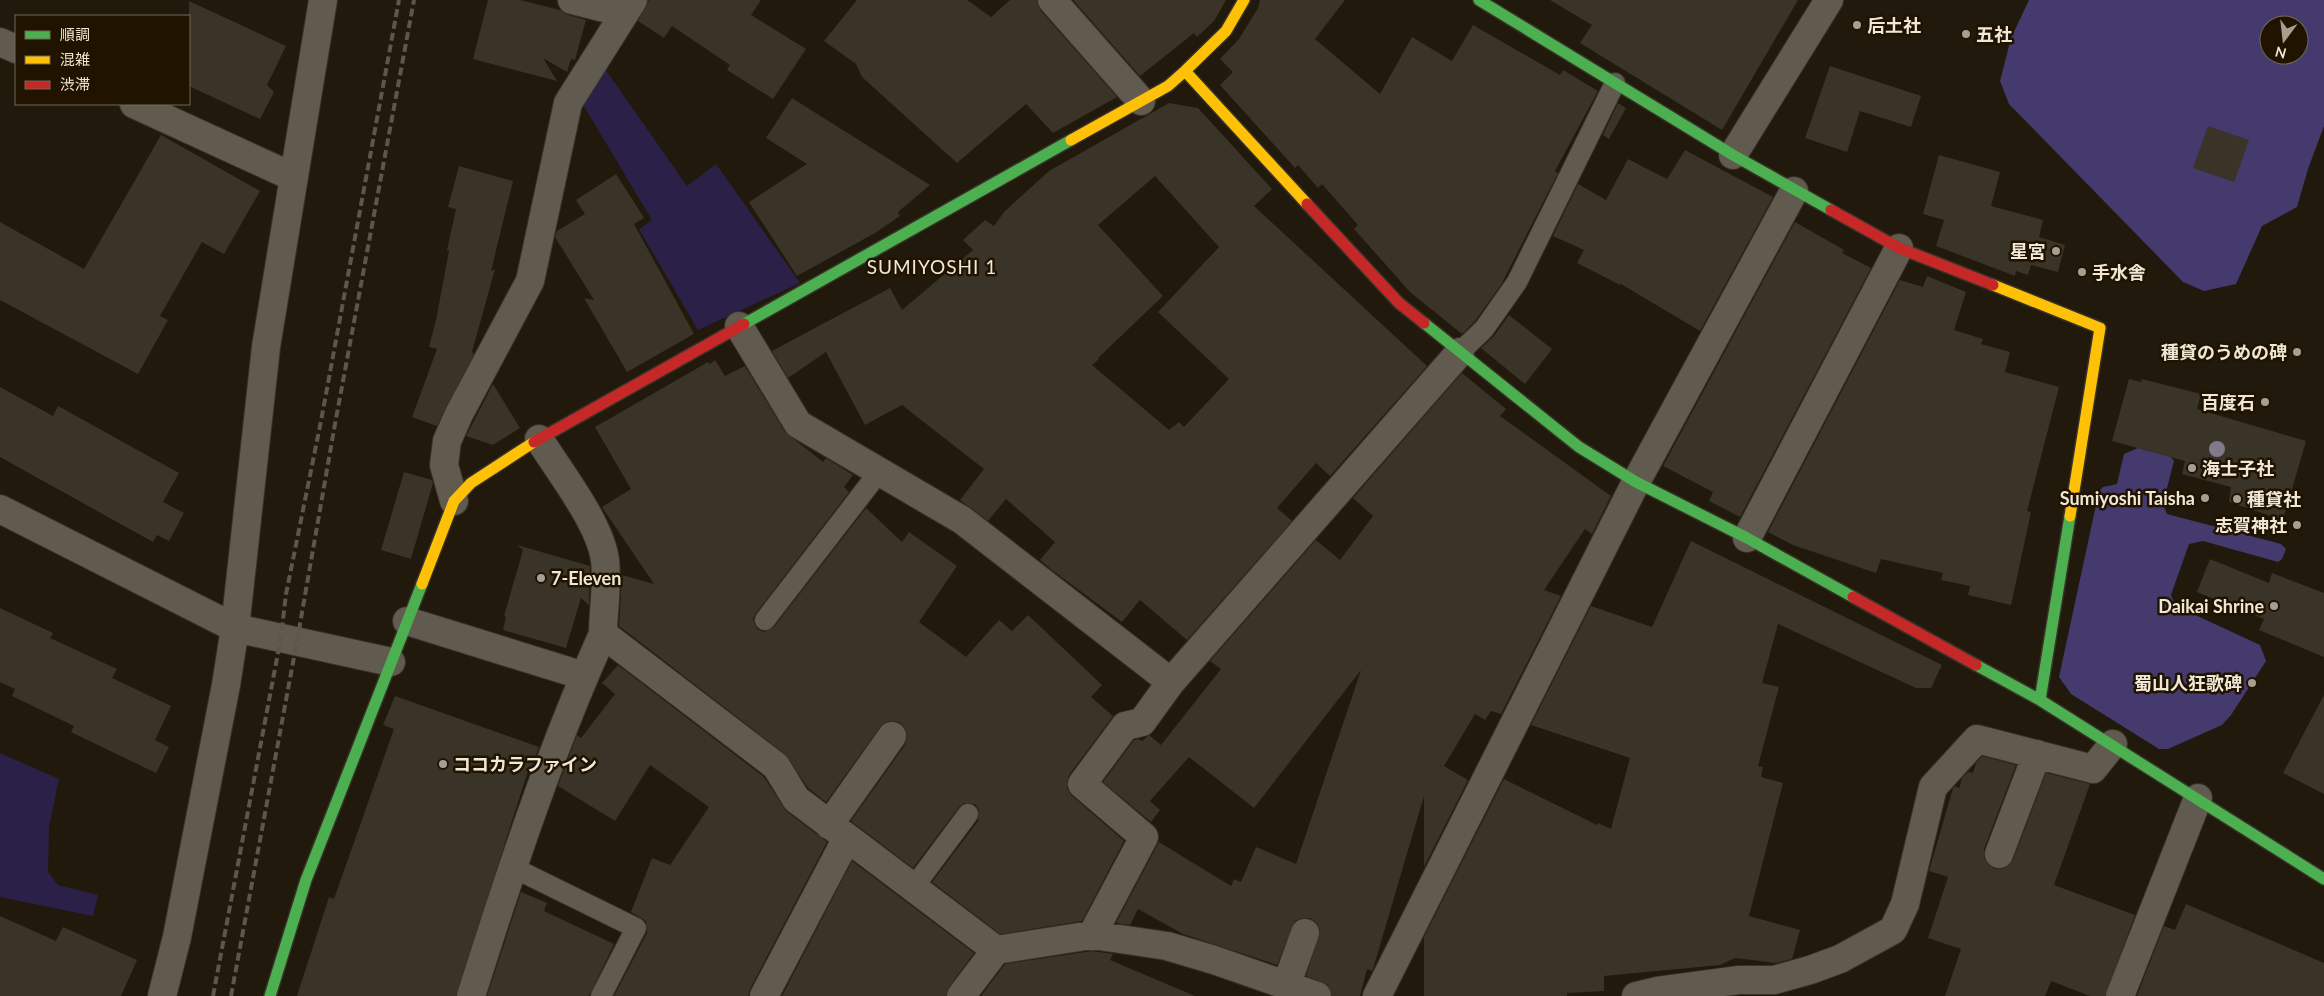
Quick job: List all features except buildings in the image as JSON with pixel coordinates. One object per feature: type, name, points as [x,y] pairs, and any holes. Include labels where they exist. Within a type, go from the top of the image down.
[{"type":"street","points":[[162,996],[179,928],[235,628],[266,347],[323,0]]},
{"type":"street","points":[[454,501],[444,465],[447,441],[459,414],[530,281],[568,102],[628,7],[572,0]]},
{"type":"street","points":[[1052,0],[1141,101]]},
{"type":"street","points":[[266,994],[306,880],[454,501],[471,483],[539,439],[1168,86],[1226,32],[1244,0]]},
{"type":"street","points":[[1479,0],[1732,155],[1898,248],[2100,328],[2040,700]]},
{"type":"street","points":[[1732,155],[1829,0]]},
{"type":"street","points":[[0,42],[15,49]]},
{"type":"street","points":[[1184,71],[1399,303],[1579,447],[1636,482],[1747,538],[2040,700],[2113,744],[2324,879]]},
{"type":"street","points":[[136,105],[293,177]]},
{"type":"street","points":[[1377,996],[1636,482],[1794,190]]},
{"type":"street","points":[[1747,538],[1898,248]]},
{"type":"street","points":[[739,326],[798,424],[962,520],[1171,682]]},
{"type":"street","points":[[1092,935],[1144,837],[1082,784],[1125,726],[1142,722],[1171,682],[1460,352]]},
{"type":"street","points":[[471,996],[512,867],[584,676],[603,634],[605,562],[601,543],[575,496],[539,439]]},
{"type":"street","points":[[0,509],[235,628],[391,662]]},
{"type":"street","points":[[407,621],[584,676]]},
{"type":"street","points":[[603,634],[776,766],[796,799],[996,950]]},
{"type":"street","points":[[764,996],[838,831],[892,736]]},
{"type":"street","points":[[1636,996],[1657,991],[1739,980],[1774,980],[1840,959],[1893,930],[1905,904],[1933,787],[1977,739],[2093,769],[2113,744]]},
{"type":"street","points":[[2000,854],[2037,754]]},
{"type":"street","points":[[2120,996],[2198,798]]},
{"type":"street","points":[[1286,986],[1305,933]]},
{"type":"street","points":[[961,996],[996,950],[1092,935],[1167,946],[1214,960],[1316,996]]},
{"type":"lane","points":[[1460,352],[1484,329],[1517,282],[1615,83]]},
{"type":"lane","points":[[765,620],[879,472]]},
{"type":"lane","points":[[913,888],[968,814]]},
{"type":"lane","points":[[512,867],[636,928],[601,996]]},
{"type":"shaded area","points":[[2029,0],[2324,0],[2324,126],[2308,169],[2297,207],[2262,226],[2236,284],[2204,291],[2183,282],[2009,104],[2000,81],[2011,38]]},
{"type":"shaded area","points":[[603,66],[687,186],[716,164],[800,283],[698,330],[639,229],[652,220],[582,103]]},
{"type":"shaded area","points":[[2138,448],[2171,457],[2174,461],[2163,504],[2167,514],[2281,544],[2286,549],[2282,559],[2278,562],[2203,541],[2189,544],[2171,595],[2176,606],[2260,645],[2266,661],[2231,715],[2222,725],[2168,749],[2159,749],[2071,694],[2059,677],[2099,491],[2103,487],[2117,484],[2124,454]]},
{"type":"shaded area","points":[[0,753],[59,779],[49,827],[48,872],[58,885],[98,895],[93,916],[0,897]]},
{"type":"railway","points":[[213,996],[281,637],[286,594],[321,421],[399,0]]},
{"type":"railway","points":[[231,996],[414,0]]},
{"type":"traffic: fast","points":[[1479,0],[1733,155],[1831,210]]},
{"type":"traffic: fast","points":[[744,324],[1071,140]]},
{"type":"traffic: fast","points":[[1424,323],[1579,447],[1636,482],[1747,538],[1853,597]]},
{"type":"traffic: fast","points":[[2040,700],[2070,516]]},
{"type":"traffic: fast","points":[[270,996],[306,880],[422,584]]},
{"type":"traffic: fast","points":[[1976,665],[2040,700],[2324,879]]},
{"type":"traffic: slow","points":[[1244,0],[1226,31],[1185,71],[1307,204]]},
{"type":"traffic: slow","points":[[1071,140],[1168,86],[1185,71]]},
{"type":"traffic: slow","points":[[1993,285],[2100,328],[2070,516]]},
{"type":"traffic: slow","points":[[422,584],[454,501],[471,483],[534,442]]},
{"type":"traffic: jam","points":[[1307,204],[1399,303],[1424,323]]},
{"type":"traffic: jam","points":[[1831,210],[1899,248],[1993,285]]},
{"type":"traffic: jam","points":[[534,442],[744,324]]},
{"type":"traffic: jam","points":[[1853,597],[1976,665]]},
{"type":"place","name":"后土社","points":[[1857,25]]},
{"type":"place","name":"五社","points":[[1966,34]]},
{"type":"place","name":"星宮","points":[[2056,251]]},
{"type":"place","name":"手水舎","points":[[2082,272]]},
{"type":"place","name":"種貸のうめの碑","points":[[2297,352]]},
{"type":"place","name":"百度石","points":[[2265,402]]},
{"type":"place","name":"海士子社","points":[[2192,468]]},
{"type":"place","name":"Sumiyoshi Taisha","points":[[2205,498]]},
{"type":"place","name":"種貸社","points":[[2237,499]]},
{"type":"place","name":"志賀神社","points":[[2297,525]]},
{"type":"place","name":"7-Eleven","points":[[541,578]]},
{"type":"place","name":"Daikai Shrine","points":[[2274,606]]},
{"type":"place","name":"蜀山人狂歌碑","points":[[2252,683]]},
{"type":"place","name":"ココカラファイン","points":[[443,764]]},
{"type":"district","name":"SUMIYOSHI 1","points":[[932,266]]}]
